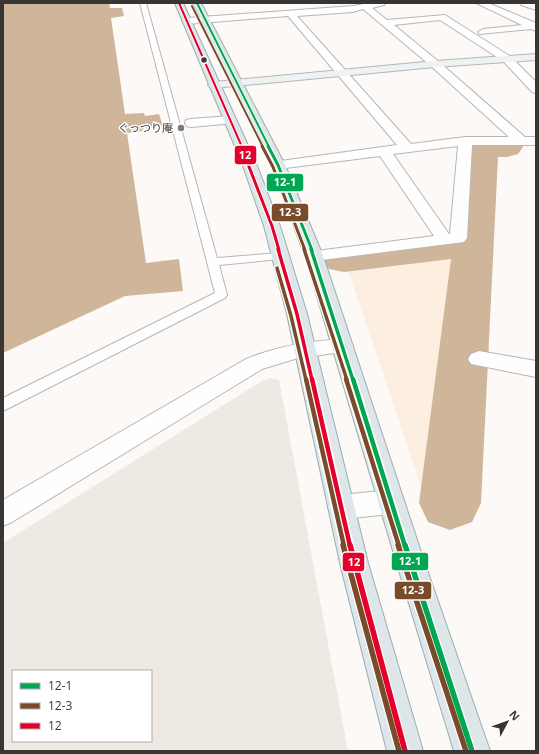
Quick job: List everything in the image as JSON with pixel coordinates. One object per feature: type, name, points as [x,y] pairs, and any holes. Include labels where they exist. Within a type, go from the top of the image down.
[{"type":"main road","points":[[192,12],[237,83],[278,165],[314,256],[391,502],[472,751]]},
{"type":"main road","points":[[192,12],[214,84],[249,163],[272,226],[281,256],[297,314],[354,563],[405,751]]},
{"type":"street","points":[[316,3],[334,10]]},
{"type":"street","points":[[480,3],[509,14],[535,27]]},
{"type":"street","points":[[524,3],[536,7]]},
{"type":"street","points":[[192,12],[290,13],[334,10],[372,4],[385,23],[529,141]]},
{"type":"street","points":[[441,6],[522,58],[534,62]]},
{"type":"street","points":[[290,13],[407,148]]},
{"type":"street","points":[[385,23],[442,17],[507,59],[536,89]]},
{"type":"street","points":[[482,32],[535,27]]},
{"type":"street","points":[[214,84],[435,64],[522,58]]},
{"type":"street","points":[[190,123],[230,120]]},
{"type":"street","points":[[278,165],[465,141],[529,141]]},
{"type":"street","points":[[314,256],[458,238],[465,141]]},
{"type":"street","points":[[383,151],[445,240]]},
{"type":"street","points":[[3,514],[254,364],[276,355],[305,348],[343,346]]},
{"type":"street","points":[[479,359],[536,369]]},
{"type":"street","points":[[341,507],[391,502]]},
{"type":"lane","points":[[3,406],[221,295],[143,3]]},
{"type":"lane","points":[[212,262],[281,256]]},
{"type":"shaded area","points":[[3,3],[109,3],[110,8],[122,8],[124,16],[111,18],[125,114],[144,113],[145,116],[159,114],[163,126],[144,128],[143,131],[127,133],[146,263],[179,259],[183,291],[125,296],[3,353]]},
{"type":"shaded area","points":[[447,253],[458,256],[434,500],[426,501],[347,267]]},
{"type":"shaded area","points":[[269,378],[279,380],[348,751],[3,751],[3,543],[262,381]]},
{"type":"waterway","points":[[450,503],[482,148],[507,147]]},
{"type":"waterway","points":[[344,260],[447,247],[473,247]]},
{"type":"transit line","name":"12","points":[[179,3],[249,163],[272,226],[297,314],[354,563],[405,751]]},
{"type":"transit line","name":"12-1","points":[[197,3],[278,165],[314,256],[410,561],[472,751]]},
{"type":"transit line","name":"12-3","points":[[192,6],[273,167],[308,258],[404,563],[466,751]]},
{"type":"transit line","name":"12-3","points":[[277,268],[291,316],[348,565],[399,751]]},
{"type":"place","name":"ぐっつり庵","points":[[181,128]]}]
